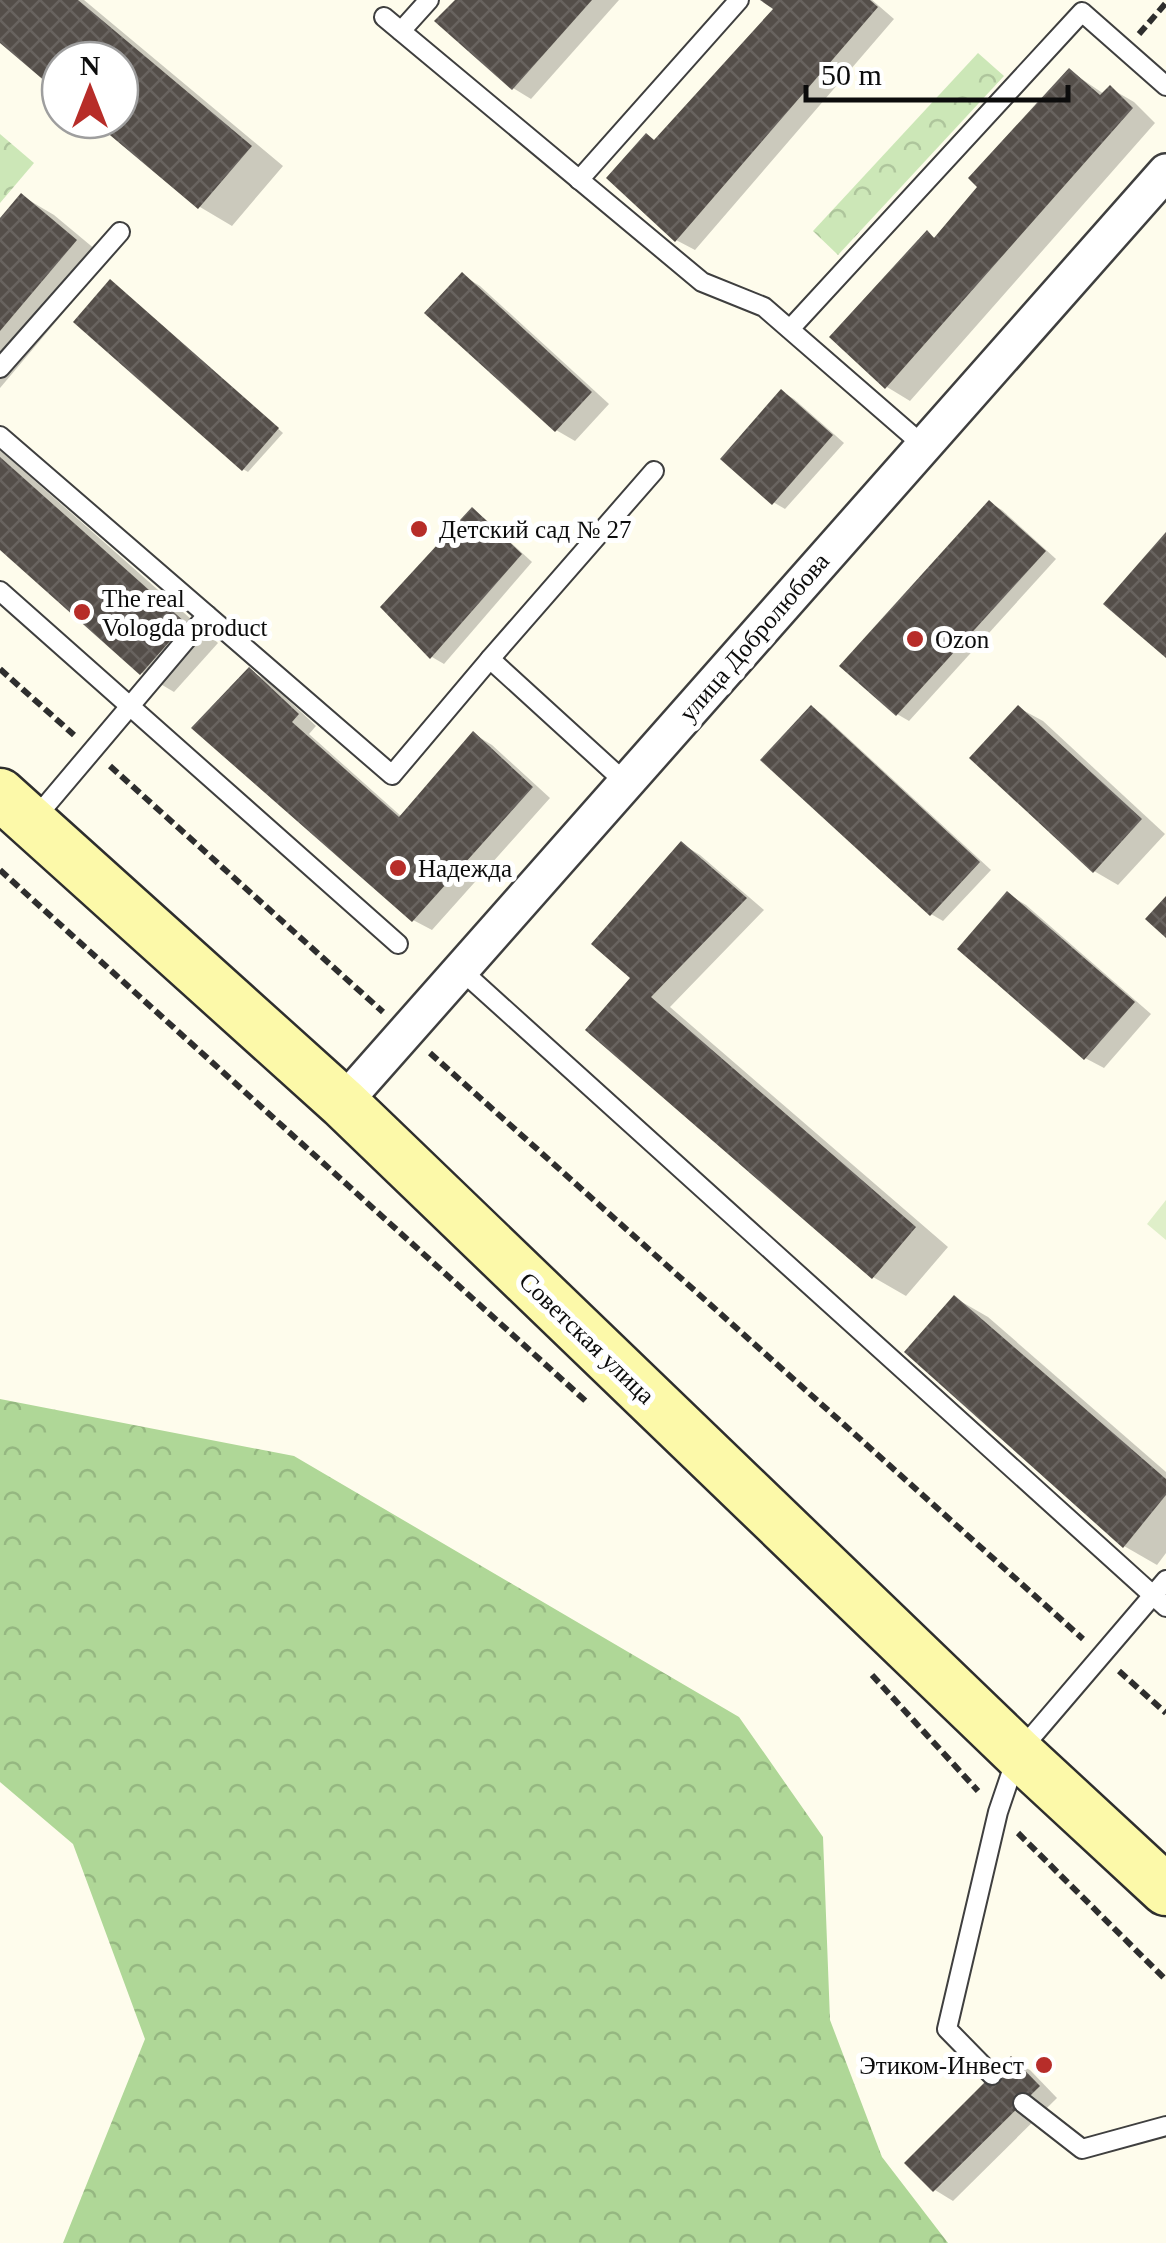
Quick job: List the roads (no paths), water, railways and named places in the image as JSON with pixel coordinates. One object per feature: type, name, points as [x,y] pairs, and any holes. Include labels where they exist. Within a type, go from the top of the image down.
[{"type":"main road","name":"Советская улица","points":[[16,808],[343,1103],[1018,1753],[1166,1890]]},
{"type":"street","name":"улица Добролюбова","points":[[343,1103],[1166,172]]},
{"type":"lane","points":[[401,30],[429,0]]},
{"type":"lane","points":[[579,180],[739,0]]},
{"type":"lane","points":[[790,329],[1082,12],[1166,86]]},
{"type":"lane","points":[[384,16],[702,282],[764,308],[924,446]]},
{"type":"lane","points":[[0,368],[120,232]]},
{"type":"lane","points":[[0,436],[392,775],[654,471]]},
{"type":"lane","points":[[0,590],[398,944]]},
{"type":"lane","points":[[16,808],[92,751],[207,615]]},
{"type":"lane","points":[[490,659],[626,782]]},
{"type":"lane","points":[[461,970],[1160,1601]]},
{"type":"lane","points":[[992,2075],[947,2029],[998,1812],[1018,1753],[1102,1655],[1160,1601],[1166,1580]]},
{"type":"lane","points":[[1023,2103],[1082,2148],[1166,2126]]},
{"type":"place","name":"Детский сад № 27","points":[[419,529]]},
{"type":"place","name":"The real Vologda product","points":[[82,612]]},
{"type":"place","name":"Ozon","points":[[915,639]]},
{"type":"place","name":"Надежда","points":[[398,868]]},
{"type":"place","name":"Этиком-Инвест","points":[[1044,2065]]}]
